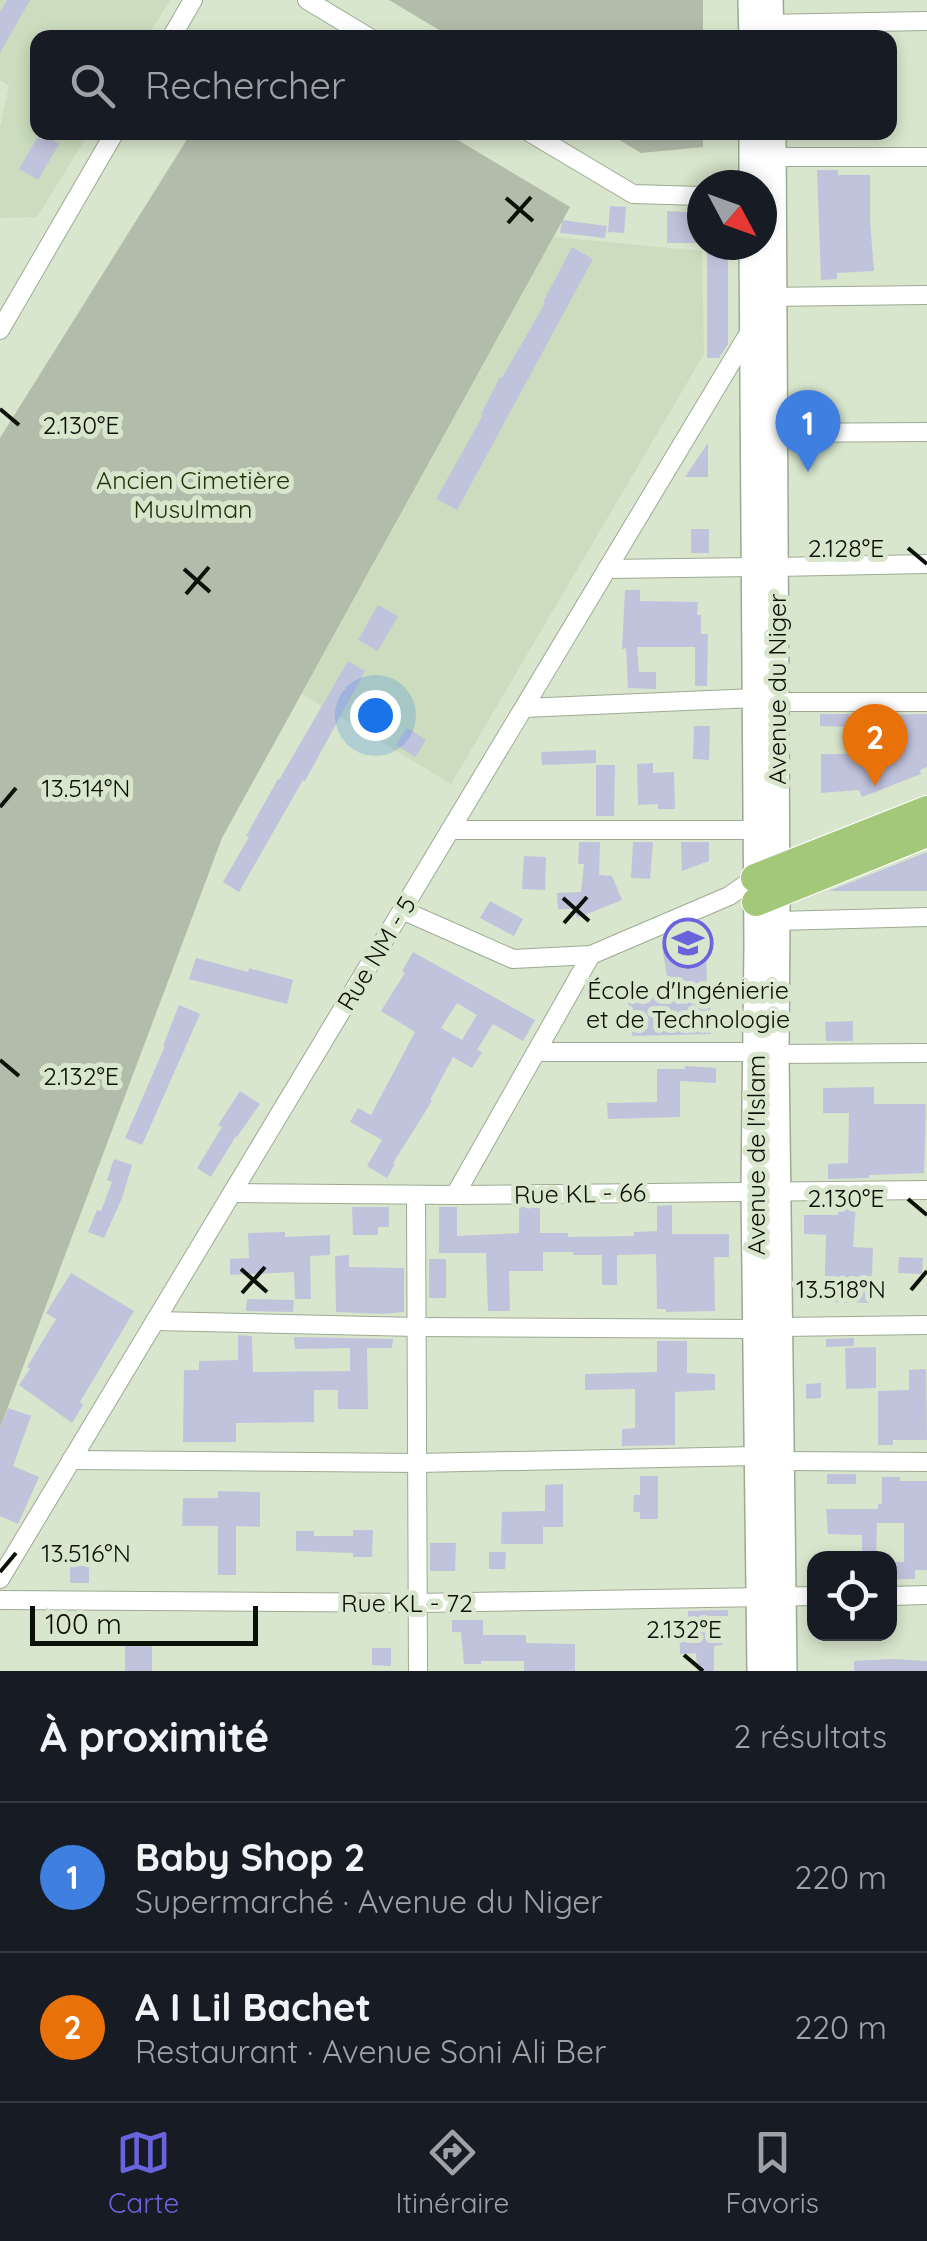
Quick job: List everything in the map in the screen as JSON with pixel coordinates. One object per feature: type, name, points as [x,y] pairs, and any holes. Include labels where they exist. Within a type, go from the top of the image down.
[{"type":"main road","points":[[752,140],[752,170]]},
{"type":"main road","name":"Avenue du Niger","points":[[766,828],[762,297],[773,145]]},
{"type":"main road","name":"Avenue du Niger","points":[[755,260],[762,297],[752,328],[764,433]]},
{"type":"main road","points":[[762,894],[927,810]]},
{"type":"main road","points":[[762,894],[766,828]]},
{"type":"main road","points":[[762,894],[927,832]]},
{"type":"main road","name":"Avenue de l'Islam","points":[[760,1671],[783,1461],[768,1328],[762,894]]},
{"type":"main road","name":"Avenue de l'Islam","points":[[768,1328],[756,1456],[771,1596],[784,1671]]},
{"type":"street","points":[[176,30],[193,0]]},
{"type":"street","points":[[307,0],[357,30]]},
{"type":"street","points":[[760,21],[927,21]]},
{"type":"street","points":[[0,330],[111,140]]},
{"type":"street","points":[[543,140],[633,194],[687,196]]},
{"type":"street","points":[[773,145],[927,157]]},
{"type":"street","points":[[762,297],[927,295]]},
{"type":"street","name":"Rue NM - 5","points":[[0,1579],[752,328]]},
{"type":"street","points":[[764,433],[927,432]]},
{"type":"street","points":[[608,569],[927,564]]},
{"type":"street","points":[[524,708],[765,700],[927,702]]},
{"type":"street","points":[[450,830],[766,828]]},
{"type":"street","points":[[402,910],[513,959],[591,955],[762,894],[927,917]]},
{"type":"street","points":[[455,1195],[591,955]]},
{"type":"street","points":[[536,1052],[927,1053]]},
{"type":"street","name":"Rue KL - 66","points":[[232,1193],[927,1190]]},
{"type":"street","points":[[416,1195],[418,1671]]},
{"type":"street","points":[[155,1322],[416,1328],[927,1325]]},
{"type":"street","points":[[71,1460],[418,1463],[756,1456]]},
{"type":"street","points":[[783,1461],[927,1462]]},
{"type":"street","points":[[897,1596],[927,1595]]},
{"type":"street","name":"Rue KL - 72","points":[[0,1600],[418,1603],[807,1596]]},
{"type":"shaded area","points":[[0,0],[170,0],[151,30],[30,30],[30,140],[85,140],[37,217],[0,218],[0,127],[9,86],[0,80]]},
{"type":"shaded area","points":[[554,237],[687,250],[687,260],[702,260],[704,354],[451,784],[302,694]]},
{"type":"green space","points":[[389,0],[703,0],[703,30],[439,30]]},
{"type":"green space","name":"Ancien Cimetière Musulman","points":[[187,140],[458,140],[570,207],[222,838],[0,1428],[0,438]]},
{"type":"green space","points":[[620,140],[703,140],[703,147],[641,153]]},
{"type":"building","points":[[7,0],[30,0],[0,53],[0,12]]},
{"type":"building","points":[[36,140],[59,144],[38,180],[19,169]]},
{"type":"building","points":[[817,170],[838,170],[838,175],[870,175],[874,271],[837,273],[837,279],[821,280]]},
{"type":"building","points":[[610,206],[626,207],[624,233],[608,232]]},
{"type":"building","points":[[667,211],[687,212],[687,243],[667,243]]},
{"type":"building","points":[[562,220],[607,226],[605,238],[560,233]]},
{"type":"building","points":[[572,247],[593,259],[457,510],[436,499]]},
{"type":"building","points":[[707,260],[728,260],[728,344],[719,358],[707,358]]},
{"type":"building","points":[[708,443],[708,477],[685,477]]},
{"type":"building","points":[[691,529],[709,529],[709,553],[691,553]]},
{"type":"building","points":[[625,590],[640,590],[640,601],[698,602],[701,634],[708,634],[707,686],[695,686],[695,647],[637,647],[639,672],[656,672],[656,689],[628,688],[626,648],[622,649]]},
{"type":"building","points":[[378,605],[398,616],[378,651],[358,640]]},
{"type":"building","points":[[348,661],[365,671],[239,892],[223,882]]},
{"type":"building","points":[[820,714],[850,714],[849,720],[873,720],[873,715],[927,714],[927,767],[920,770],[921,774],[862,797],[859,790],[821,793],[821,754],[850,754],[847,727],[820,726]]},
{"type":"building","points":[[694,726],[710,726],[709,760],[693,759]]},
{"type":"building","points":[[407,728],[426,740],[415,757],[396,745]]},
{"type":"building","points":[[596,750],[596,763],[542,765],[541,752]]},
{"type":"building","points":[[653,763],[653,773],[674,772],[675,809],[658,809],[658,804],[638,805],[637,764]]},
{"type":"building","points":[[596,765],[615,765],[614,816],[596,816]]},
{"type":"building","points":[[579,842],[600,842],[599,875],[612,876],[622,900],[577,918],[574,909],[558,909],[557,893],[581,892],[584,864],[578,864]]},
{"type":"building","points":[[633,842],[653,842],[650,879],[631,878]]},
{"type":"building","points":[[681,842],[709,842],[709,861],[682,871]]},
{"type":"building","points":[[927,852],[927,891],[829,891]]},
{"type":"building","points":[[524,856],[546,857],[545,890],[522,889]]},
{"type":"building","points":[[490,901],[523,919],[514,936],[480,918]]},
{"type":"building","points":[[697,931],[706,938],[711,1034],[632,1036],[628,992],[669,990],[662,946]]},
{"type":"building","points":[[413,952],[535,1020],[523,1041],[493,1024],[477,1050],[482,1052],[472,1068],[453,1057],[387,1178],[367,1166],[382,1140],[350,1122],[358,1108],[371,1115],[415,1032],[381,1011],[405,973],[402,971]],"holes":[[[457,1003],[477,1015],[462,1040],[441,1028]]]},
{"type":"building","points":[[196,958],[293,980],[287,1004],[189,979]]},
{"type":"building","points":[[179,1005],[200,1014],[142,1145],[125,1138]]},
{"type":"building","points":[[853,1021],[853,1041],[826,1041],[825,1022]]},
{"type":"building","points":[[716,1068],[716,1083],[680,1081],[680,1117],[608,1119],[607,1103],[657,1102],[657,1069]]},
{"type":"building","points":[[874,1087],[874,1104],[926,1104],[924,1173],[828,1179],[828,1164],[848,1163],[849,1113],[823,1113],[823,1088]]},
{"type":"building","points":[[240,1091],[260,1104],[211,1177],[197,1168]]},
{"type":"building","points":[[114,1159],[132,1165],[104,1238],[88,1232],[112,1182],[107,1180]]},
{"type":"building","points":[[839,1203],[856,1203],[853,1247],[873,1248],[871,1303],[824,1302],[826,1235],[804,1234],[804,1215],[838,1215]]},
{"type":"building","points":[[672,1205],[672,1234],[729,1234],[729,1257],[714,1257],[715,1311],[657,1309],[656,1254],[617,1255],[617,1285],[602,1285],[602,1255],[543,1252],[543,1271],[509,1271],[510,1311],[488,1311],[486,1253],[439,1253],[439,1207],[457,1207],[457,1236],[519,1233],[519,1207],[540,1207],[540,1233],[568,1233],[568,1237],[634,1236],[634,1232],[657,1231],[657,1206]]},
{"type":"building","points":[[352,1207],[389,1207],[389,1227],[378,1227],[378,1235],[353,1235]]},
{"type":"building","points":[[285,1232],[285,1237],[330,1235],[330,1255],[310,1256],[311,1299],[295,1299],[294,1272],[230,1275],[230,1259],[249,1258],[248,1233]]},
{"type":"building","points":[[349,1255],[349,1267],[404,1268],[404,1312],[336,1312],[335,1256]]},
{"type":"building","points":[[899,1257],[923,1258],[922,1274],[898,1273]]},
{"type":"building","points":[[429,1259],[446,1259],[446,1298],[429,1298]]},
{"type":"building","points":[[71,1273],[134,1311],[80,1402],[83,1405],[72,1423],[19,1385],[56,1319],[46,1313]]},
{"type":"building","points":[[247,1299],[294,1300],[293,1312],[246,1311]]},
{"type":"building","points":[[238,1335],[252,1336],[253,1372],[350,1371],[350,1348],[295,1349],[294,1337],[393,1339],[392,1348],[367,1348],[368,1409],[338,1409],[338,1390],[314,1390],[314,1422],[236,1423],[236,1442],[183,1442],[184,1370],[199,1370],[199,1361],[238,1360]]},
{"type":"building","points":[[854,1338],[854,1346],[826,1347],[826,1339]]},
{"type":"building","points":[[657,1341],[687,1341],[687,1373],[715,1374],[715,1390],[675,1392],[675,1445],[622,1446],[622,1429],[635,1428],[635,1389],[585,1390],[585,1374],[657,1372]]},
{"type":"building","points":[[876,1347],[876,1388],[846,1389],[845,1348]]},
{"type":"building","points":[[926,1369],[927,1440],[893,1440],[893,1445],[878,1445],[878,1391],[909,1390],[909,1370]]},
{"type":"building","points":[[821,1383],[821,1398],[806,1399],[806,1384]]},
{"type":"building","points":[[8,1408],[31,1416],[13,1466],[39,1477],[18,1524],[0,1516],[0,1428]]},
{"type":"building","points":[[827,1474],[856,1474],[856,1484],[827,1484]]},
{"type":"building","points":[[640,1476],[658,1476],[658,1519],[640,1519],[640,1512],[633,1512],[634,1495],[640,1495]]},
{"type":"building","points":[[882,1477],[927,1481],[927,1570],[915,1570],[915,1579],[897,1579],[897,1562],[904,1562],[904,1523],[877,1523],[876,1551],[862,1551],[862,1535],[828,1534],[826,1509],[878,1509],[878,1504],[882,1504]]},
{"type":"building","points":[[563,1484],[563,1527],[543,1527],[543,1544],[501,1544],[502,1512],[545,1511],[545,1485]]},
{"type":"building","points":[[218,1491],[260,1492],[260,1527],[236,1526],[236,1575],[218,1575],[218,1526],[182,1526],[183,1498],[218,1498]]},
{"type":"building","points":[[353,1530],[373,1530],[372,1557],[296,1551],[296,1531],[314,1531],[314,1536],[353,1536]]},
{"type":"building","points":[[430,1543],[456,1543],[455,1571],[430,1571]]},
{"type":"building","points":[[489,1552],[506,1552],[505,1569],[489,1569]]},
{"type":"building","points":[[70,1566],[89,1566],[89,1583],[70,1583]]},
{"type":"building","points":[[728,1610],[728,1616],[722,1616],[722,1645],[714,1646],[714,1671],[697,1671],[696,1653],[680,1654],[679,1622],[688,1622],[688,1611]]},
{"type":"building","points":[[452,1620],[483,1620],[483,1635],[526,1635],[526,1643],[575,1644],[575,1671],[524,1671],[524,1661],[464,1664],[461,1632],[452,1632]]},
{"type":"building","points":[[125,1644],[152,1644],[152,1671],[125,1671]]},
{"type":"building","points":[[372,1648],[391,1648],[391,1666],[372,1665]]},
{"type":"building","points":[[854,1661],[927,1661],[927,1671],[854,1671]]},
{"type":"place","name":"Baby Shop 2","points":[[808,472]]},
{"type":"place","name":"A I Lil Bachet","points":[[875,786]]},
{"type":"place","name":"École d'Ingénierie et de Technologie","points":[[688,943]]}]
